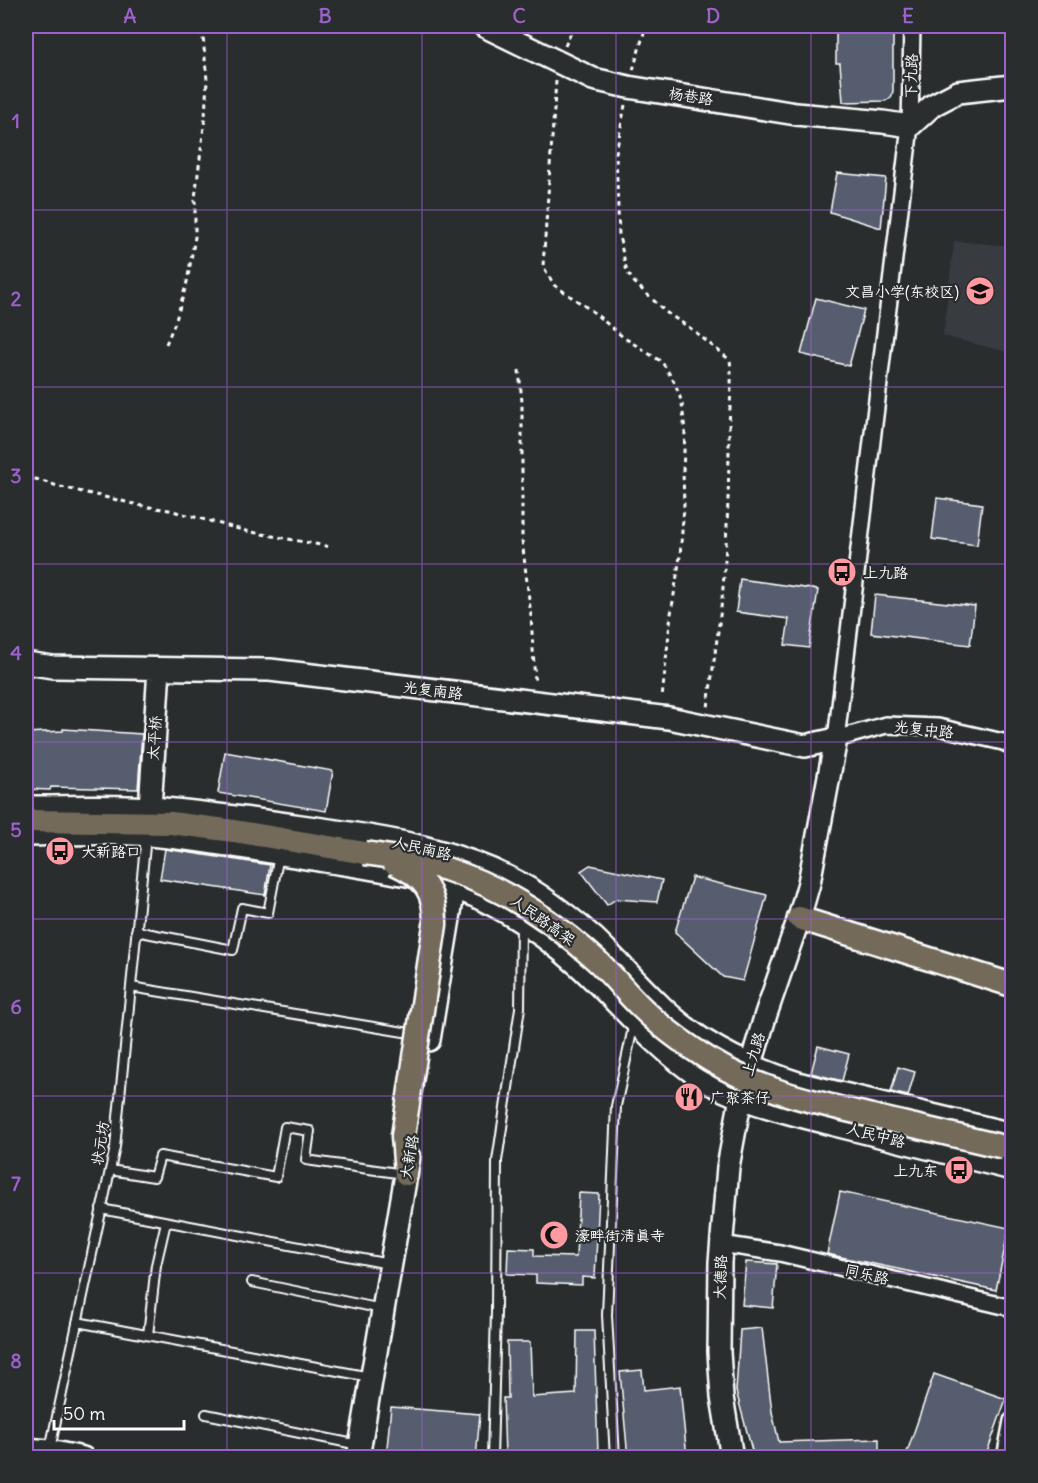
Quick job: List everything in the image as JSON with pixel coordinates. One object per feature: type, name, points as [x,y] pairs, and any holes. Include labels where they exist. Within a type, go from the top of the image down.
[{"type":"main road","name":"人民路高架","points":[[26,821],[171,823],[365,852],[417,861],[448,870],[479,881],[548,920],[589,954],[663,1027],[710,1060],[753,1083],[798,1098],[1010,1144]]},
{"type":"main road","points":[[365,852],[408,870],[417,877],[432,897],[435,911],[435,925],[403,1136],[406,1174]]},
{"type":"main road","points":[[799,918],[1012,985]]},
{"type":"street","name":"杨巷路","points":[[484,26],[593,79],[628,87],[796,114],[910,126]]},
{"type":"street","name":"下九路","points":[[910,126],[912,26]]},
{"type":"street","points":[[910,126],[933,105],[958,92],[1012,86]]},
{"type":"street","name":"上九路","points":[[741,1097],[809,883],[836,739],[910,126]]},
{"type":"street","name":"光复南路","points":[[26,663],[53,667],[270,670],[659,717],[806,746],[836,739]]},
{"type":"street","name":"太平桥","points":[[150,808],[159,669]]},
{"type":"street","name":"光复中路","points":[[836,739],[886,725],[938,727],[1012,746]]},
{"type":"street","name":"人民南路","points":[[26,807],[150,808],[218,814],[408,844],[460,857],[510,878],[547,901],[591,936],[678,1021],[725,1053],[750,1065]]},
{"type":"street","name":"人民南路","points":[[26,835],[146,835],[207,842],[392,873],[454,887],[493,905],[543,936],[580,968],[634,1022],[699,1077],[741,1097]]},
{"type":"street","name":"大新路","points":[[359,1451],[460,857]]},
{"type":"street","points":[[750,1065],[774,1076],[1010,1144]]},
{"type":"street","name":"人民中路","points":[[741,1097],[778,1110],[1012,1169]]},
{"type":"street","name":"大德路","points":[[732,1458],[722,1397],[719,1310],[721,1244],[728,1167],[741,1097]]},
{"type":"street","name":"同乐路","points":[[721,1244],[780,1253],[1012,1308]]},
{"type":"street","points":[[1005,1458],[1012,1421]]},
{"type":"street","points":[[26,1449],[83,1458]]},
{"type":"lane","name":"状元坊","points":[[50,1451],[115,1147],[146,835]]},
{"type":"lane","points":[[136,932],[234,950],[242,908],[268,913],[279,854]]},
{"type":"lane","points":[[492,1458],[497,1161],[520,1008],[522,921]]},
{"type":"lane","points":[[131,987],[429,1036]]},
{"type":"lane","points":[[615,1458],[607,1315],[615,1117],[634,1022]]},
{"type":"lane","points":[[110,1170],[154,1177],[160,1156],[276,1177],[285,1127],[309,1131],[306,1160],[406,1174]]},
{"type":"lane","points":[[101,1209],[391,1264]]},
{"type":"lane","points":[[148,1335],[156,1265],[166,1222]]},
{"type":"lane","points":[[252,1282],[383,1309]]},
{"type":"lane","points":[[77,1322],[371,1378]]},
{"type":"lane","points":[[206,1414],[359,1451]]},
{"type":"path","points":[[166,344],[187,282],[195,237],[195,198],[206,118],[207,80],[202,26]]},
{"type":"path","points":[[646,26],[628,87],[616,153],[619,236],[627,272],[635,283],[667,313],[730,360],[732,375],[722,599],[706,726]]},
{"type":"path","points":[[558,62],[543,266],[554,285],[623,337],[662,362],[675,383],[682,403],[685,432],[684,507],[680,556],[659,717]]},
{"type":"path","points":[[519,370],[522,402],[522,540],[531,616],[536,702]]},
{"type":"path","points":[[26,477],[143,506],[170,510],[246,531],[331,548]]},
{"type":"shaded area","name":"文昌小学(东校区)","points":[[954,241],[1012,246],[1012,353],[943,336]]},
{"type":"building","points":[[836,26],[893,26],[893,91],[891,98],[885,101],[843,102],[840,63],[836,63]]},
{"type":"building","points":[[837,173],[886,178],[881,228],[830,212]]},
{"type":"building","points":[[816,298],[864,310],[849,366],[801,354]]},
{"type":"building","points":[[937,498],[982,504],[977,545],[932,539]]},
{"type":"building","points":[[740,579],[818,590],[809,648],[785,645],[789,619],[736,612]]},
{"type":"building","points":[[875,595],[975,606],[970,645],[871,633]]},
{"type":"building","points":[[63,729],[142,734],[138,789],[51,787],[50,790],[26,789],[26,733],[63,731]]},
{"type":"building","points":[[225,752],[333,771],[326,811],[218,793]]},
{"type":"building","points":[[165,849],[270,865],[265,895],[160,879]]},
{"type":"building","points":[[590,865],[662,880],[657,902],[616,899],[607,905],[581,871]]},
{"type":"building","points":[[692,877],[767,895],[743,981],[723,977],[675,932]]},
{"type":"building","points":[[818,1046],[849,1054],[842,1081],[811,1073]]},
{"type":"building","points":[[898,1067],[915,1072],[908,1096],[891,1092]]},
{"type":"building","points":[[840,1192],[1009,1228],[996,1290],[827,1254]]},
{"type":"building","points":[[579,1193],[599,1194],[595,1278],[582,1277],[582,1285],[536,1283],[536,1275],[507,1274],[508,1248],[534,1249],[534,1256],[576,1257]]},
{"type":"building","points":[[746,1262],[777,1264],[773,1308],[742,1305]]},
{"type":"building","points":[[762,1328],[772,1412],[779,1442],[879,1439],[879,1458],[754,1458],[736,1391],[740,1330]]},
{"type":"building","points":[[577,1331],[594,1331],[598,1453],[505,1455],[503,1398],[508,1398],[507,1342],[530,1342],[532,1397],[576,1394]]},
{"type":"building","points":[[642,1370],[644,1390],[680,1386],[687,1458],[628,1458],[620,1372]]},
{"type":"building","points":[[934,1374],[1006,1399],[985,1458],[905,1458]]},
{"type":"building","points":[[391,1407],[480,1414],[476,1458],[386,1458]]},
{"type":"place","name":"文昌小学(东校区)","points":[[980,291]]},
{"type":"place","name":"上九路","points":[[842,572]]},
{"type":"place","name":"大新路口","points":[[60,851]]},
{"type":"place","name":"广聚茶仔","points":[[689,1097]]},
{"type":"place","name":"上九东","points":[[959,1170]]},
{"type":"place","name":"濠畔街清真寺","points":[[554,1235]]}]
